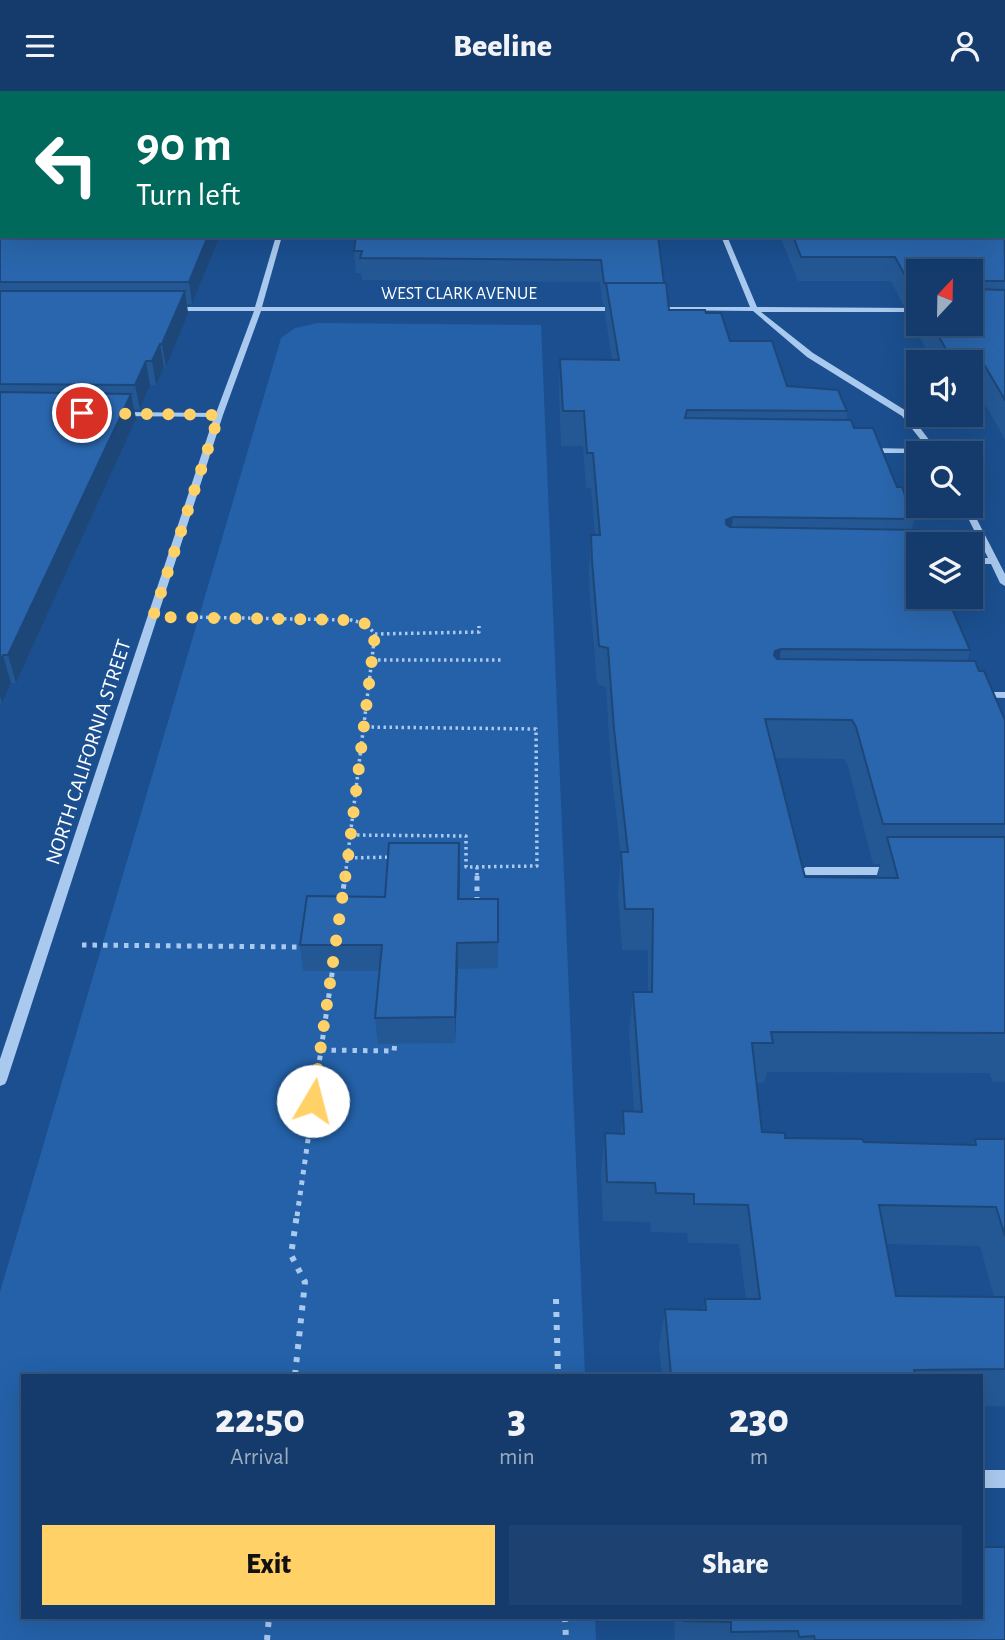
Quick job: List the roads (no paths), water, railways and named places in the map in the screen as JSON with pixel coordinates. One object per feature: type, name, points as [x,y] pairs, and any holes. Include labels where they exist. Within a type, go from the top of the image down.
[{"type":"street","name":"NORTH CALIFORNIA STREET","points":[[0,1080],[219,415],[258,309],[278,238]]},
{"type":"street","points":[[725,238],[754,309],[810,355],[905,414],[925,441]]},
{"type":"street","name":"WEST CLARK AVENUE","points":[[159,309],[628,309]]},
{"type":"street","points":[[642,309],[906,310]]},
{"type":"street","points":[[110,414],[219,415]]},
{"type":"street","points":[[851,451],[906,452]]},
{"type":"street","points":[[972,518],[1005,583]]},
{"type":"street","points":[[983,561],[994,561]]},
{"type":"street","points":[[964,694],[1005,695]]},
{"type":"street","points":[[806,871],[912,871]]},
{"type":"street","points":[[983,1479],[1005,1479]]}]
